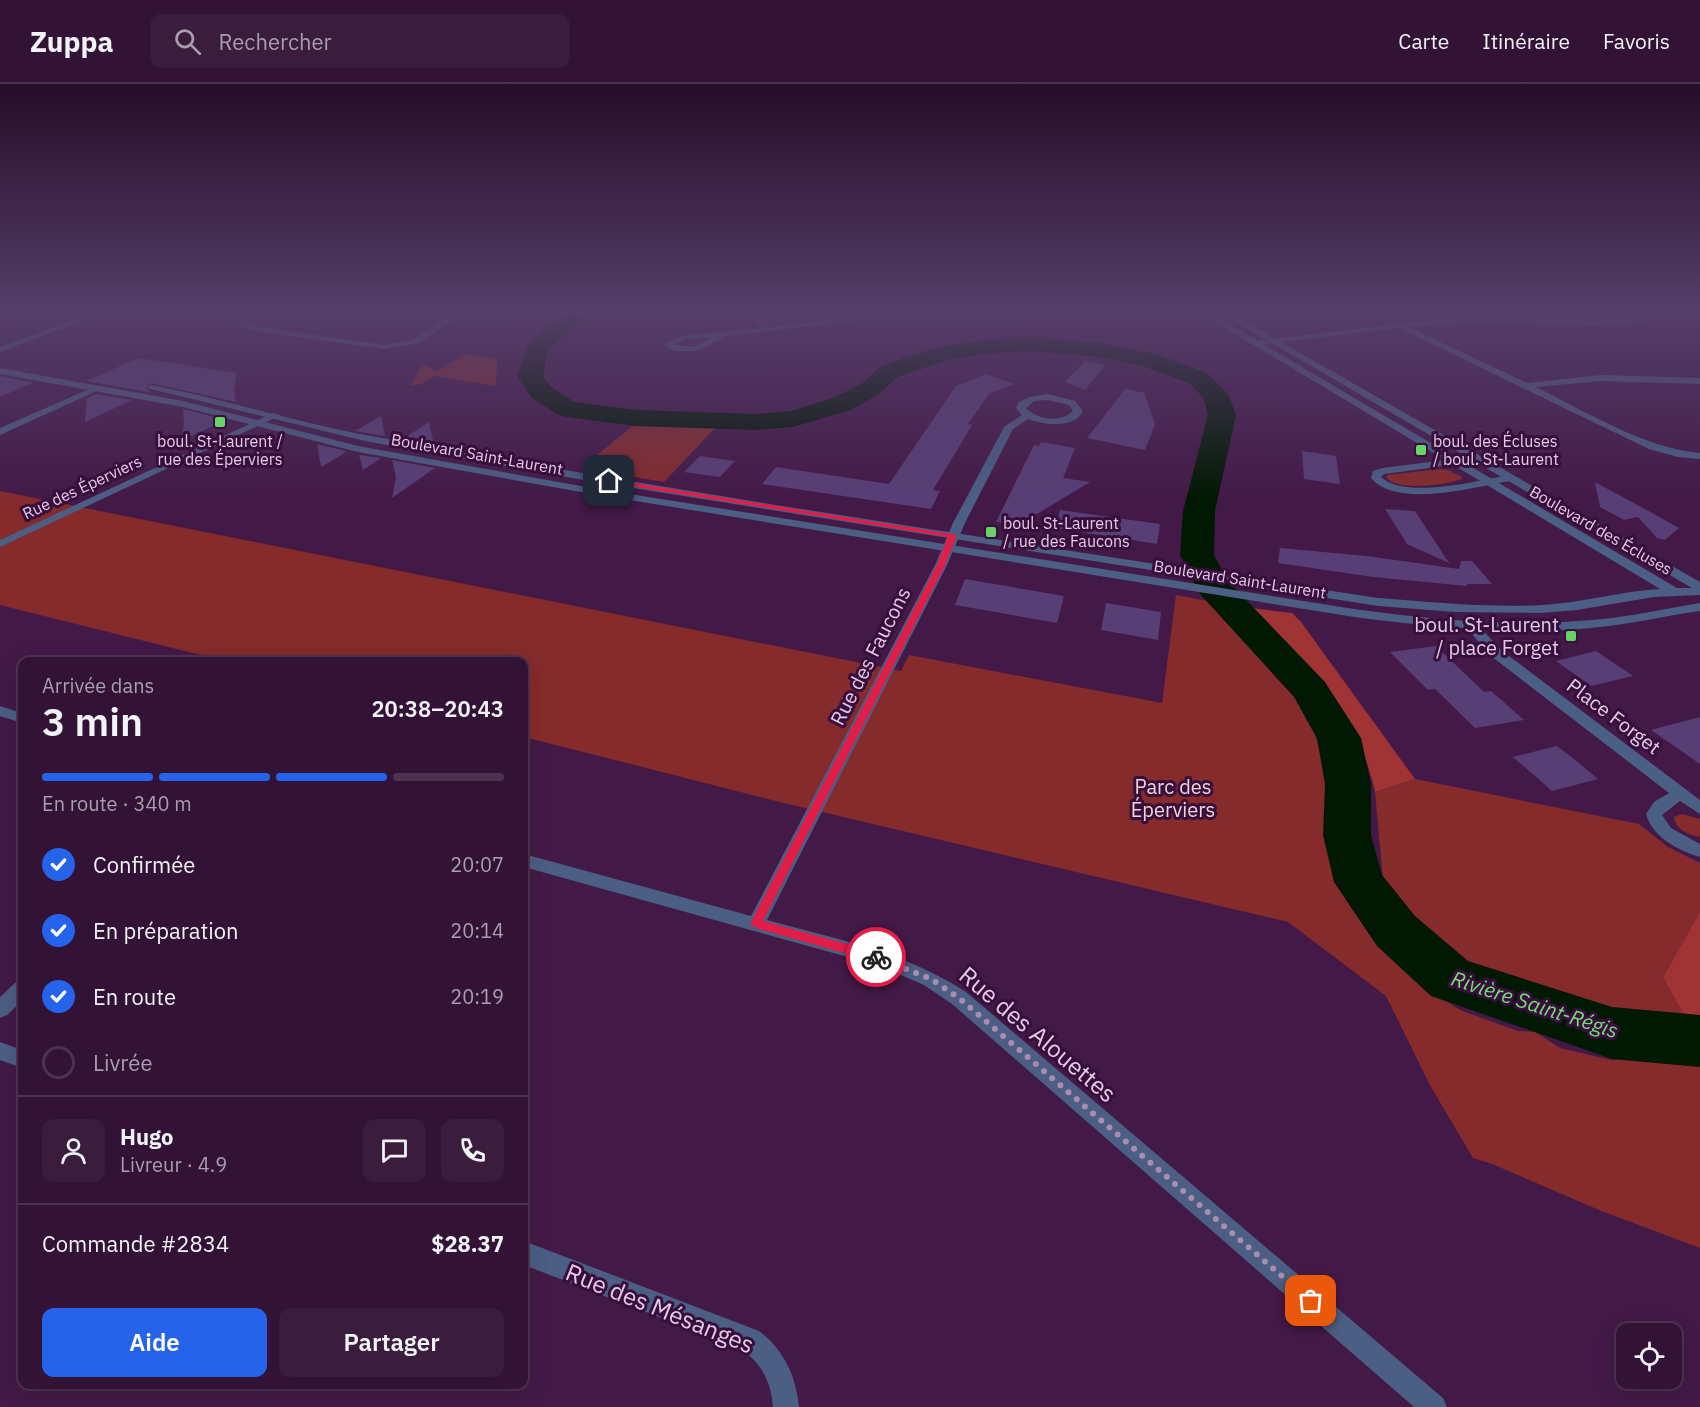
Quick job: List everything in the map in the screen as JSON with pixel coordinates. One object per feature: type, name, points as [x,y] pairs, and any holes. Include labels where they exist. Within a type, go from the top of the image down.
[{"type":"street","name":"Boulevard Saint-Laurent","points":[[28,376],[183,404],[358,448],[581,490],[1253,598],[1405,620],[1470,625],[1588,624],[1700,607]]},
{"type":"street","name":"Boulevard Saint-Laurent","points":[[80,376],[192,395],[365,438],[580,476],[1378,602],[1481,609],[1559,608],[1700,589]]},
{"type":"street","name":"Boulevard des Écluses","points":[[1310,376],[1700,607]]},
{"type":"street","name":"Boulevard des Écluses","points":[[1333,376],[1700,589]]},
{"type":"street","points":[[1504,376],[1653,447],[1670,453],[1700,456]]},
{"type":"street","points":[[1525,386],[1601,378],[1700,381]]},
{"type":"street","points":[[0,432],[99,388]]},
{"type":"street","name":"Rue des Faucons","points":[[756,924],[941,565],[946,549],[1009,427],[1028,415],[1054,421],[1071,418],[1078,411],[1072,403],[1065,400],[1040,398],[1022,404],[1023,412],[1028,415]]},
{"type":"street","name":"Rue des Éperviers","points":[[0,544],[276,415]]},
{"type":"street","name":"Boulevard des Écluses","points":[[1477,459],[1382,471],[1377,473],[1376,478],[1386,488],[1403,492],[1510,478]]},
{"type":"street","name":"Place Forget","points":[[1470,625],[1496,653],[1700,808]]},
{"type":"street","points":[[0,711],[18,717]]},
{"type":"street","points":[[1681,793],[1660,806],[1654,814],[1655,820],[1672,836],[1700,851]]},
{"type":"street","name":"Rue des Alouettes","points":[[528,862],[883,959],[916,972],[944,987],[1434,1407]]},
{"type":"street","points":[[0,1009],[18,993]]},
{"type":"street","points":[[0,1051],[18,1058]]},
{"type":"street","name":"Rue des Mésanges","points":[[528,1255],[750,1340],[771,1358],[782,1380],[786,1407]]},
{"type":"green space","points":[[416,376],[496,376],[496,386],[434,376],[421,384],[410,386]]},
{"type":"green space","points":[[634,425],[716,427],[664,482],[581,468]]},
{"type":"green space","points":[[1440,469],[1453,471],[1451,472],[1461,476],[1462,479],[1434,485],[1410,486],[1391,482],[1386,477],[1388,475]]},
{"type":"green space","name":"Parc des Éperviers","points":[[0,491],[901,671],[909,655],[1162,703],[1176,595],[1213,602],[1254,642],[1286,683],[1315,735],[1328,774],[1333,803],[1330,849],[1343,881],[1363,921],[1423,986],[1460,1010],[1518,1031],[1535,1032],[1560,1048],[1611,1060],[1648,1056],[1700,1055],[1700,1248],[1599,1210],[1473,1158],[1431,1087],[1386,996],[1288,922],[780,802],[528,738],[528,657],[209,657],[0,605]]},
{"type":"green space","points":[[1415,779],[1639,824],[1668,847],[1700,863],[1700,912],[1663,977],[1687,1021],[1581,1006],[1516,988],[1461,963],[1408,923],[1384,890],[1375,792]]},
{"type":"green space","points":[[1682,814],[1700,819],[1700,837],[1687,833],[1677,825],[1674,817]]},
{"type":"shaded area","points":[[1250,608],[1292,613],[1301,622],[1415,779],[1375,792],[1367,763],[1342,713],[1309,670]]},
{"type":"shaded area","points":[[1700,912],[1700,1025],[1687,1021],[1663,977]]},
{"type":"building","points":[[0,376],[31,382],[32,383],[0,397]]},
{"type":"building","points":[[98,376],[237,376],[234,390],[236,402],[151,383],[145,388],[151,391],[148,392],[86,381]]},
{"type":"building","points":[[982,376],[991,376],[1014,384],[989,394],[968,424],[972,425],[933,490],[940,491],[931,509],[762,484],[776,467],[889,484],[956,386]]},
{"type":"building","points":[[1071,376],[1096,376],[1085,390],[1065,382]]},
{"type":"building","points":[[1126,388],[1144,392],[1155,424],[1145,450],[1087,438]]},
{"type":"building","points":[[96,394],[132,400],[85,422],[87,398]]},
{"type":"building","points":[[183,409],[226,420],[181,441],[184,424]]},
{"type":"building","points":[[381,416],[385,436],[355,431]]},
{"type":"building","points":[[429,422],[434,445],[403,439]]},
{"type":"building","points":[[1041,442],[1075,448],[1063,478],[1090,482],[1019,525],[996,522],[1034,445],[1039,446]]},
{"type":"building","points":[[317,444],[346,451],[346,452],[321,467]]},
{"type":"building","points":[[1302,451],[1336,456],[1340,484],[1304,479]]},
{"type":"building","points":[[359,455],[381,458],[363,470]]},
{"type":"building","points":[[700,456],[735,461],[720,477],[684,472]]},
{"type":"building","points":[[392,460],[435,468],[392,498],[396,477]]},
{"type":"building","points":[[1595,482],[1679,528],[1665,540],[1657,538],[1638,517],[1624,520],[1600,507]]},
{"type":"building","points":[[1385,509],[1415,511],[1449,563],[1407,544]]},
{"type":"building","points":[[1060,510],[1160,524],[1157,544],[1055,528]]},
{"type":"building","points":[[1280,548],[1367,556],[1459,569],[1461,561],[1472,561],[1492,584],[1467,584],[1467,586],[1373,577],[1278,563]]},
{"type":"building","points":[[965,579],[1064,596],[1057,623],[955,605]]},
{"type":"building","points":[[1106,603],[1161,612],[1158,640],[1101,630]]},
{"type":"building","points":[[1436,646],[1484,692],[1491,691],[1524,720],[1475,728],[1435,689],[1428,690],[1390,652]]},
{"type":"building","points":[[1596,651],[1633,676],[1591,686],[1556,661]]},
{"type":"building","points":[[1700,717],[1700,764],[1651,730]]},
{"type":"building","points":[[1557,746],[1598,779],[1552,791],[1513,757]]},
{"type":"waterway","name":"Rivière Saint-Régis","points":[[530,376],[541,392],[567,409],[635,418],[757,422],[793,419],[842,404],[870,389],[885,376]]},
{"type":"waterway","name":"Rivière Saint-Régis","points":[[1192,376],[1198,378],[1215,394],[1222,415],[1199,511],[1197,555],[1213,586],[1311,691],[1339,738],[1348,784],[1347,835],[1359,882],[1396,931],[1450,979],[1612,1033],[1700,1041]]},
{"type":"way so far","points":[[876,957],[931,979],[959,998],[1311,1301]]},
{"type":"place","name":"boul. St-Laurent / rue des Éperviers","points":[[220,422]]},
{"type":"place","name":"boul. des Écluses / boul. St-Laurent","points":[[1421,450]]},
{"type":"place","name":"boul. St-Laurent / rue des Faucons","points":[[991,532]]},
{"type":"place","name":"boul. St-Laurent / place Forget","points":[[1571,636]]},
{"type":"route","points":[[609,481],[953,535],[941,565],[756,924],[876,957]]}]
